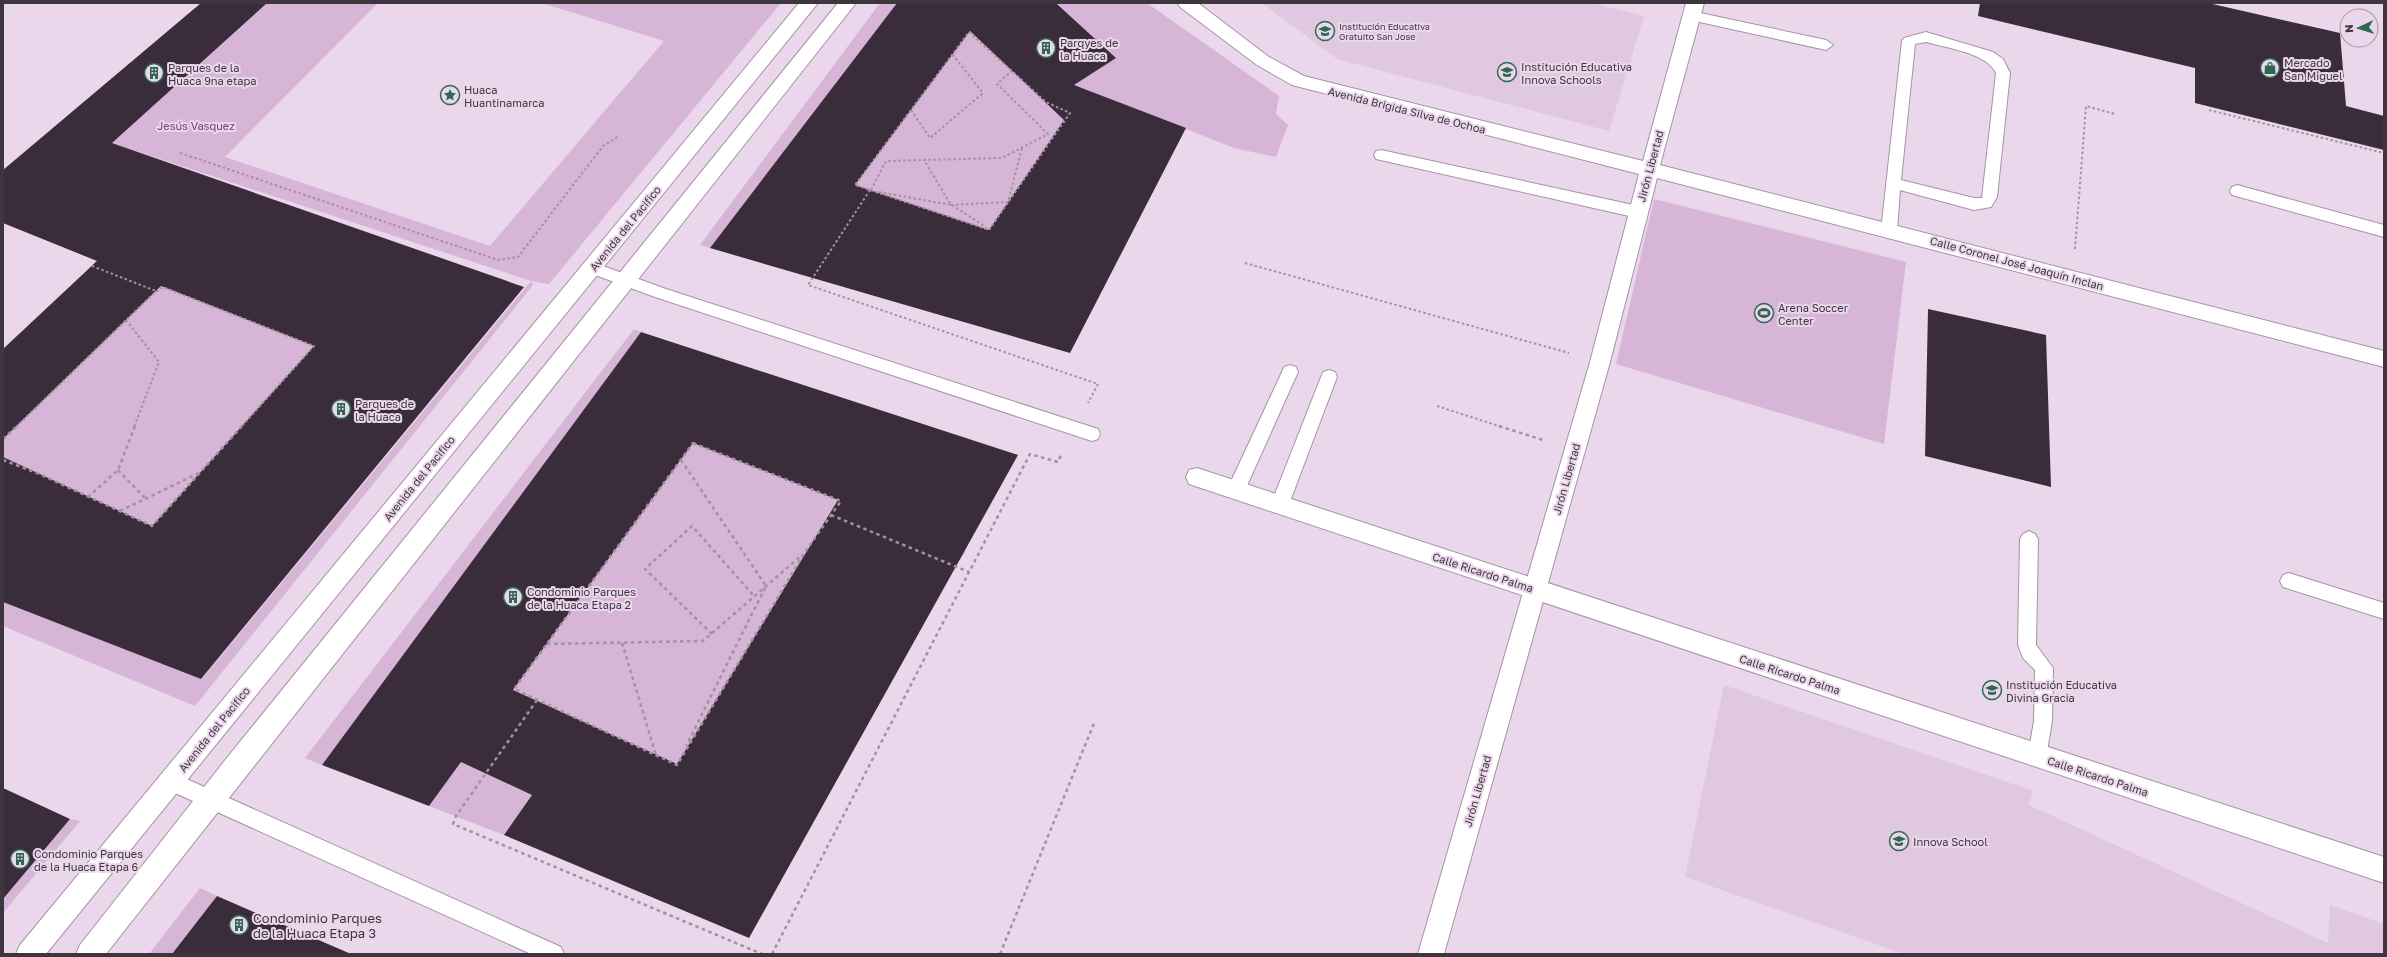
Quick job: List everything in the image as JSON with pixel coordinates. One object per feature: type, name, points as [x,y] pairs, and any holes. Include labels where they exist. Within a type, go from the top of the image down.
[{"type":"street","name":"Avenida del Pacifico","points":[[30,954],[809,3]]},
{"type":"street","points":[[90,954],[210,799],[847,3]]},
{"type":"street","name":"Avenida Brigida Silva de Ochoa","points":[[1186,3],[1263,61],[1298,81],[1649,170]]},
{"type":"street","name":"Jirón Libertad","points":[[1431,954],[1600,362],[1649,170],[1693,9]]},
{"type":"street","name":"Calle Coronel José Joaquín Inclan","points":[[1649,170],[1889,230],[2384,359]]},
{"type":"street","name":"Calle Ricardo Palma","points":[[1197,477],[1534,590],[2384,870]]},
{"type":"lane","points":[[1693,9],[1826,45]]},
{"type":"lane","points":[[1889,230],[1908,41],[1926,37],[1988,54],[1998,62],[2003,73],[1990,197],[1986,203],[1974,204],[1894,183]]},
{"type":"lane","points":[[1381,155],[1638,212]]},
{"type":"lane","points":[[2237,191],[2384,231]]},
{"type":"lane","points":[[592,268],[627,279],[661,293],[1092,434]]},
{"type":"lane","points":[[1236,490],[1290,372]]},
{"type":"lane","points":[[1280,504],[1329,377]]},
{"type":"lane","points":[[2029,539],[2027,645],[2028,651],[2044,668],[2043,721],[2038,756]]},
{"type":"lane","points":[[2289,581],[2384,611]]},
{"type":"lane","points":[[171,781],[554,954]]},
{"type":"path","points":[[969,32],[1046,102],[1070,113],[989,230],[855,185],[969,32]]},
{"type":"path","points":[[911,110],[930,138],[983,93],[952,54]]},
{"type":"path","points":[[1012,71],[997,84],[1048,134],[1002,158],[886,161],[870,190],[808,285],[1098,384]]},
{"type":"path","points":[[2073,278],[2086,106],[2115,114]]},
{"type":"path","points":[[2209,110],[2384,153]]},
{"type":"path","points":[[180,153],[498,260],[518,257],[603,146],[619,136]]},
{"type":"path","points":[[1008,202],[1022,148]]},
{"type":"path","points":[[924,160],[951,204],[989,230]]},
{"type":"path","points":[[870,190],[951,204],[1008,202]]},
{"type":"path","points":[[1246,263],[1566,352]]},
{"type":"path","points":[[92,266],[156,291]]},
{"type":"path","points":[[3,439],[156,291],[163,287],[314,346],[152,526],[37,473],[4,461]]},
{"type":"path","points":[[88,497],[118,470],[159,362],[126,320]]},
{"type":"path","points":[[1438,406],[1574,450]]},
{"type":"path","points":[[693,443],[841,501],[805,552],[677,764],[514,689],[693,443]]},
{"type":"path","points":[[772,954],[1030,454],[1058,462]]},
{"type":"path","points":[[681,460],[766,586]]},
{"type":"path","points":[[118,470],[146,499]]},
{"type":"path","points":[[120,512],[201,472]]},
{"type":"path","points":[[830,515],[969,572]]},
{"type":"path","points":[[712,634],[645,569],[692,526],[754,596]]},
{"type":"path","points":[[547,644],[702,641],[712,634],[805,552]]},
{"type":"path","points":[[677,764],[766,586]]},
{"type":"path","points":[[622,643],[656,755]]},
{"type":"path","points":[[538,700],[456,816],[453,824],[762,954]]},
{"type":"path","points":[[1000,954],[1095,721]]},
{"type":"shaded area","name":"Institución Educativa Innova Schools","points":[[1262,3],[1591,3],[1644,16],[1609,131],[1337,59]]},
{"type":"shaded area","name":"Innova School","points":[[1724,685],[2033,791],[2029,805],[2328,943],[2330,905],[2384,924],[2384,954],[1904,954],[1685,877]]},
{"type":"green space","name":"Jesús Vasquez","points":[[267,3],[378,3],[225,157],[490,246],[664,41],[542,3],[781,3],[549,284],[531,281],[112,143]]},
{"type":"green space","points":[[880,3],[897,3],[710,248],[700,245]]},
{"type":"green space","points":[[991,3],[1031,3],[976,37],[1045,102],[1116,58],[1057,3],[1147,3],[1279,96],[1276,114],[1288,125],[1276,157],[1234,148],[1085,89],[989,230],[855,185]]},
{"type":"green space","name":"Arena Soccer Center","points":[[1654,199],[1906,262],[1884,444],[1616,364]]},
{"type":"green space","points":[[96,261],[314,346],[152,526],[3,514],[3,439],[151,295],[86,271]]},
{"type":"green space","points":[[531,281],[533,285],[195,706],[3,626],[3,602],[202,679]]},
{"type":"green space","points":[[634,329],[641,332],[322,765],[305,758]]},
{"type":"green space","points":[[693,443],[966,551],[947,580],[819,530],[677,765],[554,708],[503,781],[532,795],[504,835],[429,806]]},
{"type":"green space","points":[[70,819],[80,821],[3,913],[3,899]]},
{"type":"green space","points":[[200,888],[217,896],[172,954],[149,954]]},
{"type":"building","name":"Parques de la Huaca","points":[[201,3],[267,3],[112,143],[524,287],[201,679],[3,602],[3,457],[152,526],[314,346],[161,286],[3,439],[3,349],[97,261],[3,223],[3,170]]},
{"type":"building","points":[[897,3],[1056,3],[1116,58],[1074,85],[1186,128],[1070,353],[710,248]],"holes":[[[970,31],[1064,120],[989,230],[855,185]]]},
{"type":"building","name":"Mercado San Miguel","points":[[1980,3],[2208,3],[2339,33],[2339,48],[2341,48],[2346,106],[2384,116],[2384,150],[2195,103],[2195,68],[1978,16]]},
{"type":"building","points":[[1928,309],[2046,335],[2051,487],[1925,456]]},
{"type":"building","points":[[641,332],[1018,455],[749,938],[504,835],[532,795],[461,762],[429,806],[322,765]],"holes":[[[693,443],[838,500],[677,764],[513,690]]]},
{"type":"building","name":"Condominio Parques de la Huaca Etapa 6","points":[[3,788],[70,819],[3,899]]},
{"type":"building","name":"Condominio Parques de la Huaca Etapa 3","points":[[217,896],[351,954],[172,954]]},
{"type":"place","name":"Institución Educativa Gratuito San Jose","points":[[1325,31]]},
{"type":"place","name":"Parqyes de la Huaca","points":[[1046,48]]},
{"type":"place","name":"Mercado San Miguel","points":[[2270,68]]},
{"type":"place","name":"Institución Educativa Innova Schools","points":[[1507,72]]},
{"type":"place","name":"Parques de la Huaca 9na etapa","points":[[154,73]]},
{"type":"place","name":"Huaca Huantinamarca","points":[[450,95]]},
{"type":"place","name":"Arena Soccer Center","points":[[1764,313]]},
{"type":"place","name":"Parques de la Huaca","points":[[341,409]]},
{"type":"place","name":"Condominio Parques de la Huaca Etapa 2","points":[[513,597]]},
{"type":"place","name":"Institución Educativa Divina Gracia","points":[[1992,690]]},
{"type":"place","name":"Innova School","points":[[1899,841]]},
{"type":"place","name":"Condominio Parques de la Huaca Etapa 6","points":[[20,859]]},
{"type":"place","name":"Condominio Parques de la Huaca Etapa 3","points":[[239,925]]}]
